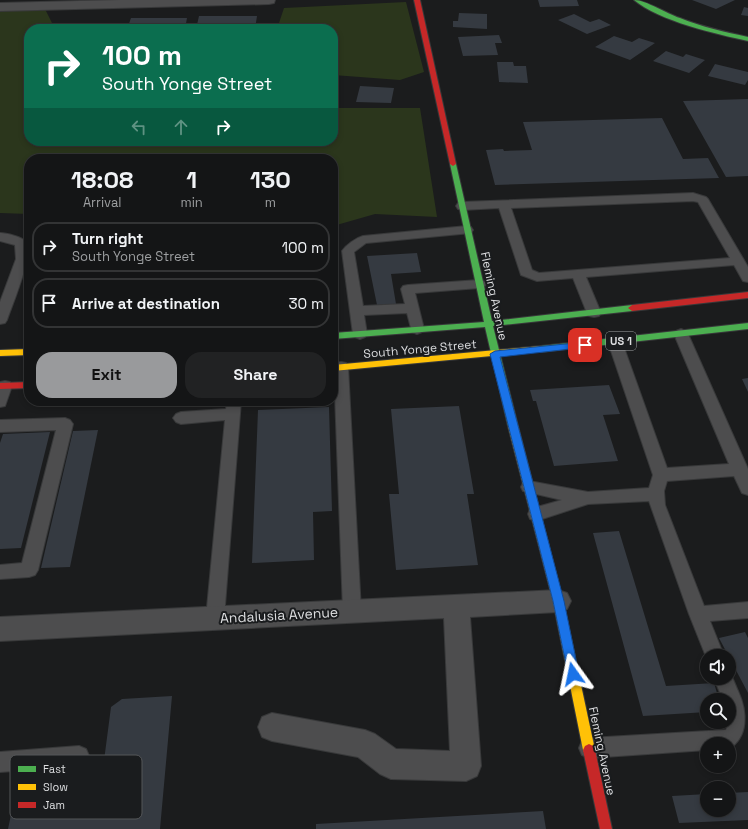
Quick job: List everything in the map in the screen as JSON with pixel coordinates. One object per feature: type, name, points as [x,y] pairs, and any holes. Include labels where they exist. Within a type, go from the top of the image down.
[{"type":"street","points":[[0,7],[268,0]]},
{"type":"street","name":"Fleming Avenue","points":[[417,0],[495,354],[558,601],[606,829]]},
{"type":"street","points":[[637,0],[676,20],[714,32],[748,39]]},
{"type":"street","name":"South Yonge Street","points":[[338,336],[488,324],[748,295]]},
{"type":"street","name":"South Yonge Street","points":[[338,368],[615,342],[748,326]]},
{"type":"street","points":[[0,353],[24,352]]},
{"type":"street","points":[[2,386],[24,385]]},
{"type":"street","name":"Andalusia Avenue","points":[[0,629],[558,601]]},
{"type":"street","points":[[272,727],[365,744],[391,764],[466,766],[456,606]]},
{"type":"lane","points":[[462,206],[693,197],[702,199],[748,278]]},
{"type":"lane","points":[[504,204],[526,272],[537,277],[738,262]]},
{"type":"lane","points":[[360,334],[348,251],[363,240],[467,230]]},
{"type":"lane","points":[[0,238],[6,238],[21,243],[22,259],[0,320]]},
{"type":"lane","points":[[578,274],[594,313]]},
{"type":"lane","points":[[417,329],[408,289],[479,284]]},
{"type":"lane","points":[[356,310],[412,308]]},
{"type":"lane","points":[[681,334],[748,489]]},
{"type":"lane","points":[[615,342],[661,475],[656,494],[658,505],[712,649]]},
{"type":"lane","points":[[338,384],[352,611]]},
{"type":"lane","points":[[0,402],[2,386]]},
{"type":"lane","points":[[181,418],[234,408],[215,618]]},
{"type":"lane","points":[[0,426],[65,424],[29,570],[0,572]]},
{"type":"lane","points":[[661,475],[740,470]]},
{"type":"lane","points":[[529,487],[588,498]]},
{"type":"lane","points":[[536,514],[588,498],[656,494]]},
{"type":"lane","points":[[698,614],[748,610]]},
{"type":"lane","points":[[589,748],[729,740],[736,733],[738,716],[726,685]]},
{"type":"lane","points":[[0,762],[10,761]]},
{"type":"green space","points":[[406,2],[424,72],[400,80],[338,75],[338,24],[279,24],[284,8]]},
{"type":"green space","points":[[45,9],[52,24],[24,24],[24,146],[338,146],[338,108],[420,108],[437,217],[375,214],[338,225],[338,154],[24,154],[24,214],[0,213],[0,10]]},
{"type":"building","points":[[538,0],[577,0],[579,6],[540,7]]},
{"type":"building","points":[[692,0],[735,0],[716,9]]},
{"type":"building","points":[[744,7],[748,8],[748,16],[741,15]]},
{"type":"building","points":[[459,13],[487,14],[487,29],[453,27],[453,21],[458,21]]},
{"type":"building","points":[[574,14],[590,22],[599,19],[611,25],[587,34],[558,20]]},
{"type":"building","points":[[199,16],[257,16],[256,24],[197,24]]},
{"type":"building","points":[[131,18],[187,18],[186,24],[129,24]]},
{"type":"building","points":[[114,23],[114,24],[59,24]]},
{"type":"building","points":[[499,35],[502,43],[495,43],[498,55],[463,56],[458,37]]},
{"type":"building","points":[[614,36],[632,42],[639,38],[655,43],[630,60],[595,47]]},
{"type":"building","points":[[666,51],[683,57],[686,54],[705,60],[689,73],[653,61]]},
{"type":"building","points":[[497,62],[513,62],[514,66],[526,66],[528,83],[499,82]]},
{"type":"building","points":[[715,64],[748,72],[748,80],[745,85],[708,76]]},
{"type":"building","points":[[360,86],[394,88],[391,103],[356,102]]},
{"type":"building","points":[[748,99],[748,176],[726,177],[683,101]]},
{"type":"building","points":[[662,118],[683,159],[708,158],[719,178],[495,185],[486,150],[532,150],[523,122]]},
{"type":"building","points":[[417,253],[421,272],[391,274],[396,304],[377,305],[367,256]]},
{"type":"building","points":[[748,378],[748,392],[742,379]]},
{"type":"building","points":[[609,385],[620,414],[603,415],[618,461],[554,466],[536,401],[533,401],[530,390]]},
{"type":"building","points":[[459,406],[474,494],[467,494],[478,565],[396,570],[389,494],[399,494],[391,409]]},
{"type":"building","points":[[329,407],[332,511],[313,512],[314,560],[252,563],[258,410]]},
{"type":"building","points":[[98,430],[70,567],[41,568],[73,431]]},
{"type":"building","points":[[50,432],[21,548],[0,549],[0,443],[3,434]]},
{"type":"building","points":[[619,531],[666,686],[700,684],[715,685],[717,693],[700,693],[700,712],[643,716],[593,533]]},
{"type":"building","points":[[745,632],[748,638],[748,693],[736,670],[736,649],[725,649],[719,638]]},
{"type":"building","points":[[172,696],[160,829],[8,829],[10,819],[142,819],[142,755],[105,755],[111,707],[122,699]]},
{"type":"building","points":[[748,792],[748,820],[679,823],[672,796],[700,794],[700,817],[736,817],[736,793]]},
{"type":"building","points":[[543,811],[546,829],[316,829],[316,824]]},
{"type":"traffic: fast","points":[[637,0],[664,14],[691,24],[748,39]]},
{"type":"traffic: fast","points":[[453,164],[495,354],[513,426]]},
{"type":"traffic: fast","points":[[338,336],[488,324],[632,308]]},
{"type":"traffic: fast","points":[[541,349],[748,326]]},
{"type":"traffic: slow","points":[[338,368],[541,349]]},
{"type":"traffic: slow","points":[[0,353],[24,352]]},
{"type":"traffic: slow","points":[[513,426],[558,601],[589,750]]},
{"type":"traffic: jam","points":[[417,0],[453,164]]},
{"type":"traffic: jam","points":[[632,308],[748,295]]},
{"type":"traffic: jam","points":[[0,386],[24,385]]},
{"type":"traffic: jam","points":[[589,750],[606,829]]},
{"type":"route","points":[[573,674],[558,601],[495,354],[585,345]]}]
